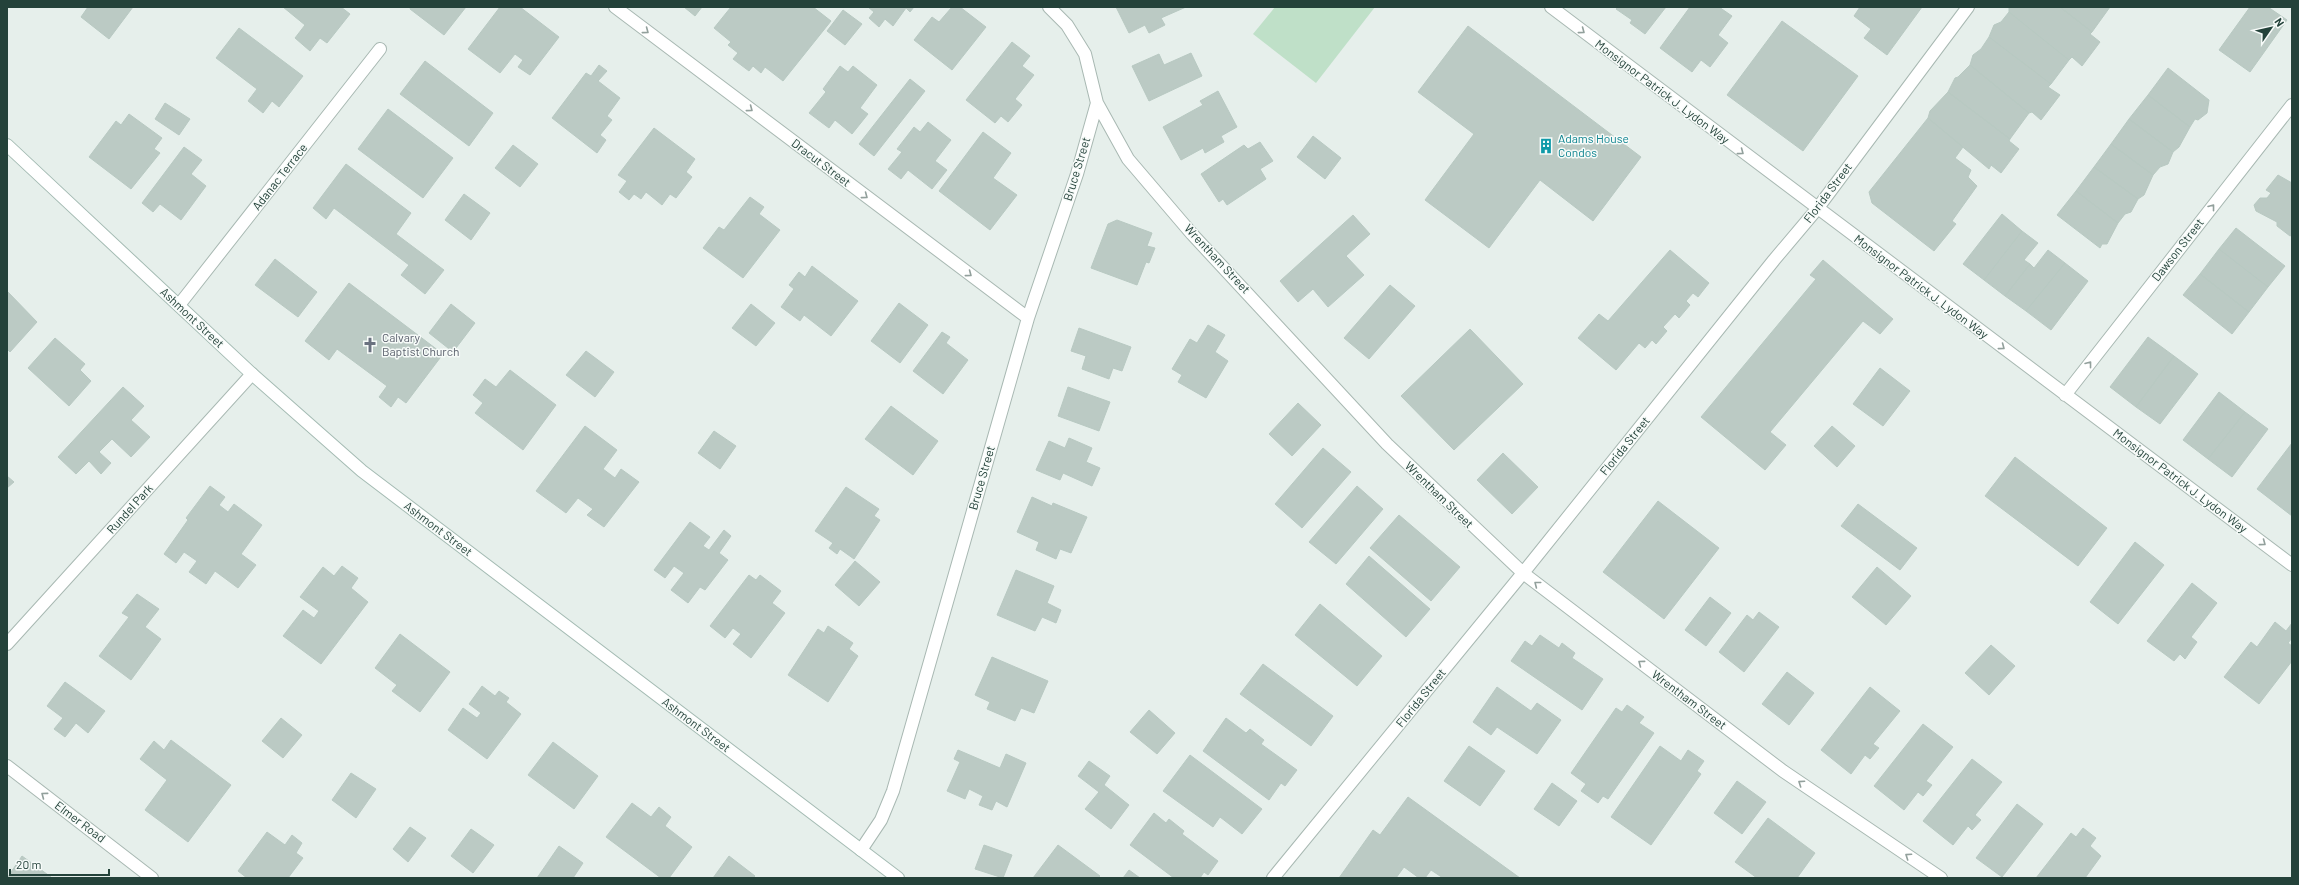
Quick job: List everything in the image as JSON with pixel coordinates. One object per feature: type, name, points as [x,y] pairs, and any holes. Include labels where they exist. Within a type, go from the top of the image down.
[{"type":"street","name":"Dracut Street","points":[[615,7],[1028,318]]},
{"type":"street","name":"Wrentham Street","points":[[1049,7],[1067,25],[1085,54],[1097,103],[1128,159],[1192,234],[1387,444],[1523,573],[1783,771],[1941,878]]},
{"type":"street","name":"Monsignor Patrick J. Lydon Way","points":[[1551,7],[1817,209],[2292,565]]},
{"type":"street","name":"Florida Street","points":[[1273,878],[1523,573],[1774,260],[1817,209],[1968,7]]},
{"type":"street","name":"Adanac Terrace","points":[[178,306],[380,48]]},
{"type":"street","name":"Bruce Street","points":[[861,850],[881,820],[893,791],[1028,318],[1077,174],[1097,103]]},
{"type":"street","name":"Dawson Street","points":[[2065,395],[2292,105]]},
{"type":"street","name":"Ashmont Street","points":[[7,145],[252,374],[352,462],[398,499],[898,878]]},
{"type":"street","name":"Rundel Park","points":[[7,644],[252,374]]},
{"type":"street","name":"Elmer Road","points":[[7,766],[139,874],[152,878]]},
{"type":"green space","points":[[1275,7],[1375,7],[1316,83],[1253,34]]},
{"type":"building","points":[[88,7],[133,7],[109,39],[81,17]]},
{"type":"building","points":[[283,7],[341,7],[350,14],[327,43],[320,38],[310,51],[295,38],[305,25]]},
{"type":"building","points":[[411,7],[466,7],[444,35],[410,9]]},
{"type":"building","points":[[500,7],[520,7],[559,37],[530,75],[518,67],[523,60],[515,54],[500,73],[468,49]]},
{"type":"building","points":[[684,7],[702,7],[695,16]]},
{"type":"building","points":[[731,7],[813,7],[831,21],[783,81],[765,67],[761,73],[753,66],[749,71],[733,59],[738,53],[728,45],[731,42],[714,28]]},
{"type":"building","points":[[868,7],[914,7],[910,12],[906,8],[893,26],[885,19],[879,27],[869,18],[874,12]]},
{"type":"building","points":[[952,7],[960,7],[986,27],[952,70],[914,40],[932,17],[939,22]]},
{"type":"building","points":[[1116,7],[1186,7],[1161,18],[1165,25],[1149,33],[1145,25],[1129,33]]},
{"type":"building","points":[[1618,7],[1666,7],[1645,34],[1630,23],[1632,20],[1616,9]]},
{"type":"building","points":[[1690,7],[1719,7],[1732,16],[1718,35],[1728,43],[1710,67],[1701,60],[1692,72],[1660,48]]},
{"type":"building","points":[[1860,7],[1922,7],[1887,55],[1864,38],[1871,29],[1854,16]]},
{"type":"building","points":[[2009,7],[2060,7],[2092,32],[2090,34],[2100,42],[2082,66],[2072,57],[2069,60],[2009,12]]},
{"type":"building","points":[[2060,7],[2110,7],[2092,32]]},
{"type":"building","points":[[2250,7],[2268,7],[2287,20],[2250,72],[2219,50]]},
{"type":"building","points":[[843,10],[862,24],[845,45],[827,31]]},
{"type":"building","points":[[2009,12],[2069,60],[2051,84],[1989,37],[1994,25],[2001,22]]},
{"type":"building","points":[[1782,21],[1858,76],[1803,151],[1727,95]]},
{"type":"building","name":"Adams House Condos","points":[[1468,26],[1641,157],[1593,221],[1540,180],[1489,248],[1425,200],[1474,134],[1418,92]]},
{"type":"building","points":[[239,28],[303,76],[279,107],[272,101],[263,113],[248,101],[257,89],[216,58]]},
{"type":"building","points":[[1989,37],[2051,84],[2048,87],[2060,95],[2041,120],[2032,112],[2029,113],[1970,65],[1973,55],[1981,49]]},
{"type":"building","points":[[1012,42],[1030,56],[1022,66],[1034,75],[1015,99],[1022,105],[1008,122],[1001,116],[995,123],[966,100]]},
{"type":"building","points":[[1191,53],[1202,76],[1149,101],[1132,66],[1159,54],[1164,65]]},
{"type":"building","points":[[425,61],[493,113],[469,146],[400,94]]},
{"type":"building","points":[[599,65],[607,71],[598,81],[620,98],[607,116],[612,120],[600,135],[606,140],[597,153],[552,118],[586,73],[591,76]]},
{"type":"building","points":[[1970,65],[2029,113],[2010,139],[1948,92],[1955,78],[1958,77]]},
{"type":"building","points":[[840,66],[848,72],[853,66],[877,85],[860,108],[868,114],[852,134],[835,120],[829,128],[809,113],[826,92],[823,89]]},
{"type":"building","points":[[2168,68],[2209,100],[2207,113],[2198,120],[2195,119],[2190,127],[2148,95]]},
{"type":"building","points":[[910,79],[925,91],[874,156],[859,144]]},
{"type":"building","points":[[1218,91],[1237,127],[1221,136],[1224,142],[1205,153],[1203,148],[1181,160],[1163,127],[1203,105],[1200,101]]},
{"type":"building","points":[[1948,92],[2010,139],[2009,141],[2019,149],[2001,173],[1991,165],[1989,169],[1928,118],[1930,111]]},
{"type":"building","points":[[2148,95],[2190,127],[2179,147],[2173,152],[2129,119]]},
{"type":"building","points":[[165,103],[190,119],[179,135],[155,119]]},
{"type":"building","points":[[388,109],[453,158],[423,198],[358,149]]},
{"type":"building","points":[[129,114],[162,138],[154,149],[160,153],[131,189],[89,157],[116,121],[121,125]]},
{"type":"building","points":[[1928,118],[1963,147],[1955,158],[1971,170],[1968,177],[1977,186],[1952,221],[1956,224],[1934,251],[1872,203],[1869,192]]},
{"type":"building","points":[[2129,119],[2173,152],[2168,164],[2160,167],[2153,175],[2111,144]]},
{"type":"building","points":[[928,122],[951,140],[935,161],[947,170],[932,189],[908,170],[901,179],[888,169],[902,152],[897,149],[914,127],[920,132]]},
{"type":"building","points":[[654,128],[695,159],[686,172],[692,177],[676,198],[670,194],[662,205],[646,192],[641,199],[634,194],[629,200],[619,192],[627,181],[618,175]]},
{"type":"building","points":[[983,132],[1011,153],[993,178],[1017,195],[990,230],[939,191]]},
{"type":"building","points":[[1313,136],[1341,158],[1325,179],[1297,157]]},
{"type":"building","points":[[1260,142],[1273,161],[1260,169],[1266,179],[1227,205],[1223,199],[1219,202],[1201,174],[1244,145],[1248,149]]},
{"type":"building","points":[[2111,144],[2153,175],[2144,195],[2138,199],[2094,167]]},
{"type":"building","points":[[513,145],[538,164],[520,187],[495,168]]},
{"type":"building","points":[[184,147],[202,160],[191,174],[206,186],[181,220],[160,204],[153,212],[142,203]]},
{"type":"building","points":[[346,164],[411,213],[396,234],[444,270],[425,294],[401,275],[409,265],[334,208],[326,219],[313,208]]},
{"type":"building","points":[[2094,167],[2138,199],[2131,212],[2125,214],[2118,223],[2076,191]]},
{"type":"building","points":[[2278,175],[2292,183],[2292,235],[2290,236],[2277,226],[2277,222],[2256,211],[2254,205],[2260,198],[2267,198],[2271,193],[2266,190]]},
{"type":"building","points":[[2076,191],[2118,223],[2107,244],[2102,244],[2100,248],[2057,215]]},
{"type":"building","points":[[464,194],[490,213],[471,240],[445,220]]},
{"type":"building","points":[[750,197],[764,207],[759,214],[780,230],[743,278],[703,248],[719,227],[724,230]]},
{"type":"building","points":[[2002,214],[2022,231],[1984,280],[1963,264]]},
{"type":"building","points":[[1353,215],[1370,234],[1346,256],[1364,275],[1328,307],[1313,289],[1298,302],[1280,281]]},
{"type":"building","points":[[1117,220],[1152,233],[1147,246],[1155,248],[1149,263],[1146,262],[1137,285],[1091,268],[1108,224]]},
{"type":"building","points":[[2236,228],[2285,266],[2268,287],[2219,249]]},
{"type":"building","points":[[2022,231],[2038,243],[2024,260],[2030,264],[2005,296],[1984,280]]},
{"type":"building","points":[[2219,249],[2268,287],[2249,312],[2200,274]]},
{"type":"building","points":[[1670,250],[1709,283],[1698,297],[1693,293],[1686,301],[1690,305],[1679,318],[1675,314],[1663,327],[1667,331],[1656,344],[1652,340],[1645,348],[1639,343],[1616,370],[1578,338],[1599,314],[1608,321]]},
{"type":"building","points":[[2048,250],[2065,263],[2026,311],[2005,296],[2030,264],[2034,268]]},
{"type":"building","points":[[275,259],[317,292],[298,317],[255,285]]},
{"type":"building","points":[[1823,260],[1893,319],[1880,334],[1863,321],[1770,432],[1786,445],[1765,470],[1701,417],[1816,279],[1810,275]]},
{"type":"building","points":[[2065,263],[2088,281],[2051,330],[2026,311]]},
{"type":"building","points":[[812,266],[858,301],[831,336],[804,315],[800,321],[781,307],[794,289],[789,285],[799,272],[805,277]]},
{"type":"building","points":[[2200,274],[2249,312],[2232,334],[2183,295]]},
{"type":"building","name":"Calvary Baptist Church","points":[[349,283],[443,354],[406,403],[398,397],[391,407],[379,397],[387,386],[337,349],[329,360],[305,341]]},
{"type":"building","points":[[1390,285],[1415,306],[1369,359],[1344,338]]},
{"type":"building","points":[[7,291],[37,322],[10,352],[7,349]]},
{"type":"building","points":[[899,303],[928,325],[900,363],[871,341]]},
{"type":"building","points":[[451,304],[475,323],[453,352],[429,333]]},
{"type":"building","points":[[751,304],[775,323],[756,346],[732,328]]},
{"type":"building","points":[[1208,325],[1225,335],[1215,352],[1228,361],[1206,398],[1178,382],[1182,375],[1172,369],[1190,339],[1197,343]]},
{"type":"building","points":[[1079,328],[1131,347],[1122,371],[1113,368],[1109,379],[1082,369],[1086,356],[1071,351]]},
{"type":"building","points":[[1470,329],[1523,384],[1454,450],[1401,396]]},
{"type":"building","points":[[942,332],[950,337],[946,343],[968,360],[943,394],[913,371]]},
{"type":"building","points":[[2148,337],[2174,356],[2136,407],[2110,387]]},
{"type":"building","points":[[55,338],[85,364],[80,370],[91,381],[69,406],[28,368]]},
{"type":"building","points":[[586,351],[614,372],[595,397],[566,375]]},
{"type":"building","points":[[2174,356],[2198,374],[2160,424],[2136,407]]},
{"type":"building","points":[[1880,368],[1910,391],[1883,426],[1853,404]]},
{"type":"building","points":[[510,370],[556,405],[523,450],[475,413],[483,403],[473,395],[485,379],[496,387]]},
{"type":"building","points":[[123,387],[144,406],[131,420],[150,437],[131,457],[112,439],[99,452],[111,463],[101,474],[89,461],[76,474],[58,457]]},
{"type":"building","points":[[1068,387],[1110,402],[1099,431],[1058,416]]},
{"type":"building","points":[[2219,392],[2245,412],[2208,459],[2183,440]]},
{"type":"building","points":[[1298,403],[1321,425],[1292,456],[1269,434]]},
{"type":"building","points":[[891,406],[938,441],[913,475],[865,439]]},
{"type":"building","points":[[2245,412],[2268,429],[2232,477],[2208,459]]},
{"type":"building","points":[[585,426],[617,450],[603,469],[615,478],[621,469],[639,482],[604,527],[587,515],[593,509],[578,498],[566,513],[536,491]]},
{"type":"building","points":[[1832,426],[1855,446],[1837,467],[1814,446]]},
{"type":"building","points":[[714,431],[736,446],[720,469],[698,453]]},
{"type":"building","points":[[1069,438],[1092,448],[1086,462],[1100,468],[1092,486],[1063,473],[1060,480],[1036,470],[1049,441],[1065,448]]},
{"type":"building","points":[[2292,443],[2292,516],[2257,489]]},
{"type":"building","points":[[1323,448],[1351,472],[1302,528],[1275,504]]},
{"type":"building","points":[[1503,453],[1538,487],[1512,514],[1477,480]]},
{"type":"building","points":[[2015,457],[2107,528],[2078,566],[1985,496]]},
{"type":"building","points":[[7,476],[14,482],[7,488]]},
{"type":"building","points":[[210,486],[225,497],[219,505],[228,512],[234,504],[262,525],[241,554],[256,565],[238,588],[215,571],[206,584],[189,572],[197,561],[184,552],[176,563],[164,554],[188,520],[186,518]]},
{"type":"building","points":[[1357,486],[1383,509],[1336,564],[1309,542]]},
{"type":"building","points":[[846,487],[879,509],[874,516],[880,520],[854,559],[840,549],[837,554],[829,548],[833,543],[815,531]]},
{"type":"building","points":[[1032,497],[1052,506],[1053,503],[1087,517],[1071,553],[1060,549],[1056,559],[1036,550],[1039,542],[1017,532]]},
{"type":"building","points":[[1658,501],[1719,548],[1664,619],[1603,572]]},
{"type":"building","points":[[1858,504],[1917,548],[1900,570],[1841,526]]},
{"type":"building","points":[[1399,515],[1460,567],[1431,601],[1370,548]]},
{"type":"building","points":[[690,522],[710,537],[703,546],[709,550],[724,530],[731,536],[719,553],[728,560],[705,590],[700,587],[688,603],[671,590],[684,573],[674,566],[665,578],[654,570]]},
{"type":"building","points":[[2135,542],[2164,565],[2118,624],[2090,602]]},
{"type":"building","points":[[1369,556],[1430,609],[1406,637],[1346,584]]},
{"type":"building","points":[[855,561],[880,582],[859,606],[835,585]]},
{"type":"building","points":[[342,566],[358,578],[351,588],[368,602],[321,664],[283,636],[303,610],[314,618],[319,611],[300,597],[323,567],[334,576]]},
{"type":"building","points":[[1877,567],[1911,596],[1886,625],[1852,597]]},
{"type":"building","points":[[1016,570],[1054,586],[1047,603],[1061,610],[1056,623],[1042,617],[1035,631],[997,615]]},
{"type":"building","points":[[749,575],[756,580],[760,575],[781,591],[772,603],[785,613],[751,658],[733,644],[741,634],[733,628],[725,638],[710,626]]},
{"type":"building","points":[[2192,583],[2217,603],[2191,637],[2197,642],[2185,659],[2180,654],[2174,661],[2147,641]]},
{"type":"building","points":[[137,594],[159,609],[145,627],[161,639],[131,680],[99,656],[129,617],[122,613]]},
{"type":"building","points":[[1710,597],[1731,613],[1706,646],[1685,630]]},
{"type":"building","points":[[1320,604],[1382,656],[1357,686],[1295,635]]},
{"type":"building","points":[[1759,612],[1779,627],[1744,672],[1719,652],[1747,615],[1753,620]]},
{"type":"building","points":[[2275,622],[2286,631],[2292,623],[2292,638],[2288,643],[2292,646],[2292,661],[2259,704],[2224,677],[2251,642],[2257,647]]},
{"type":"building","points":[[828,626],[853,643],[849,649],[858,656],[828,702],[788,675],[818,629],[824,633]]},
{"type":"building","points":[[400,634],[450,672],[420,712],[392,691],[397,685],[375,668]]},
{"type":"building","points":[[1540,635],[1559,648],[1562,643],[1575,653],[1572,658],[1603,679],[1582,710],[1511,661],[1525,641],[1532,646]]},
{"type":"building","points":[[1991,645],[2015,666],[1989,695],[1965,673]]},
{"type":"building","points":[[992,657],[1048,681],[1034,713],[1021,708],[1015,721],[987,709],[990,702],[975,695]]},
{"type":"building","points":[[1263,664],[1333,716],[1311,746],[1240,694]]},
{"type":"building","points":[[1787,672],[1814,693],[1789,725],[1762,704]]},
{"type":"building","points":[[65,682],[105,711],[88,733],[76,723],[65,737],[54,729],[63,718],[47,706]]},
{"type":"building","points":[[482,686],[495,696],[499,691],[509,698],[506,702],[521,714],[487,759],[448,730],[463,708],[477,718],[481,713],[469,704]]},
{"type":"building","points":[[1497,687],[1531,711],[1537,703],[1561,720],[1537,754],[1497,727],[1491,735],[1473,722]]},
{"type":"building","points":[[1870,687],[1900,711],[1873,744],[1879,748],[1870,759],[1865,755],[1851,774],[1821,750]]},
{"type":"building","points":[[1627,705],[1644,717],[1639,723],[1654,733],[1608,799],[1603,796],[1598,803],[1581,791],[1586,784],[1571,773],[1616,708],[1622,712]]},
{"type":"building","points":[[1149,710],[1175,733],[1157,754],[1130,732]]},
{"type":"building","points":[[281,718],[302,735],[283,758],[262,741]]},
{"type":"building","points":[[1226,718],[1246,733],[1250,729],[1264,740],[1261,744],[1297,770],[1285,786],[1281,783],[1269,800],[1203,751]]},
{"type":"building","points":[[1923,724],[1953,747],[1926,781],[1932,785],[1923,796],[1918,792],[1904,810],[1874,786]]},
{"type":"building","points":[[171,740],[231,785],[188,842],[145,810],[167,780],[140,759],[154,741],[164,750]]},
{"type":"building","points":[[553,742],[598,776],[574,809],[528,775]]},
{"type":"building","points":[[1469,746],[1505,771],[1480,806],[1444,781]]},
{"type":"building","points":[[1660,746],[1681,761],[1688,750],[1704,761],[1697,771],[1701,774],[1651,845],[1611,817]]},
{"type":"building","points":[[958,750],[1000,768],[1006,754],[1026,763],[1007,807],[996,801],[992,810],[979,805],[983,796],[969,789],[965,799],[947,791],[960,762],[954,759]]},
{"type":"building","points":[[1190,755],[1262,809],[1242,834],[1220,817],[1213,827],[1163,791]]},
{"type":"building","points":[[1972,759],[2002,782],[1975,815],[1981,820],[1972,830],[1968,826],[1953,845],[1923,821]]},
{"type":"building","points":[[1089,761],[1110,776],[1104,785],[1129,805],[1111,829],[1085,809],[1099,792],[1078,776]]},
{"type":"building","points":[[351,773],[376,789],[356,818],[332,800]]},
{"type":"building","points":[[1737,781],[1766,802],[1742,834],[1714,813]]},
{"type":"building","points":[[1552,783],[1577,801],[1559,826],[1534,809]]},
{"type":"building","points":[[1408,797],[1520,878],[1443,878],[1431,870],[1425,878],[1419,878],[1404,867],[1396,878],[1339,878],[1373,830],[1380,835]]},
{"type":"building","points":[[632,803],[651,817],[659,807],[671,817],[665,826],[692,847],[669,878],[661,878],[606,837]]},
{"type":"building","points":[[2017,804],[2043,824],[2002,877],[1976,858]]},
{"type":"building","points":[[1154,813],[1166,823],[1169,819],[1184,831],[1182,834],[1218,861],[1208,875],[1204,872],[1200,878],[1174,878],[1130,845]]},
{"type":"building","points":[[1768,818],[1815,853],[1797,878],[1757,878],[1735,862]]},
{"type":"building","points":[[410,827],[426,838],[408,862],[393,849]]},
{"type":"building","points":[[2083,828],[2096,838],[2090,846],[2101,856],[2085,878],[2036,878],[2071,833],[2076,837]]},
{"type":"building","points":[[471,829],[494,845],[473,873],[451,856]]},
{"type":"building","points":[[267,832],[285,845],[292,835],[302,843],[296,853],[303,858],[288,878],[247,878],[238,871]]},
{"type":"building","points":[[984,845],[1012,855],[1003,878],[975,869]]},
{"type":"building","points":[[1058,845],[1100,876],[1098,878],[1033,878]]},
{"type":"building","points":[[559,846],[583,863],[573,878],[537,878]]},
{"type":"building","points":[[22,856],[51,877],[51,878],[7,878]]},
{"type":"building","points":[[729,856],[755,876],[753,878],[713,878]]},
{"type":"building","points":[[1129,870],[1140,878],[1123,878]]},
{"type":"place","name":"Adams House Condos","points":[[1546,146]]},
{"type":"place","name":"Calvary Baptist Church","points":[[370,345]]}]
